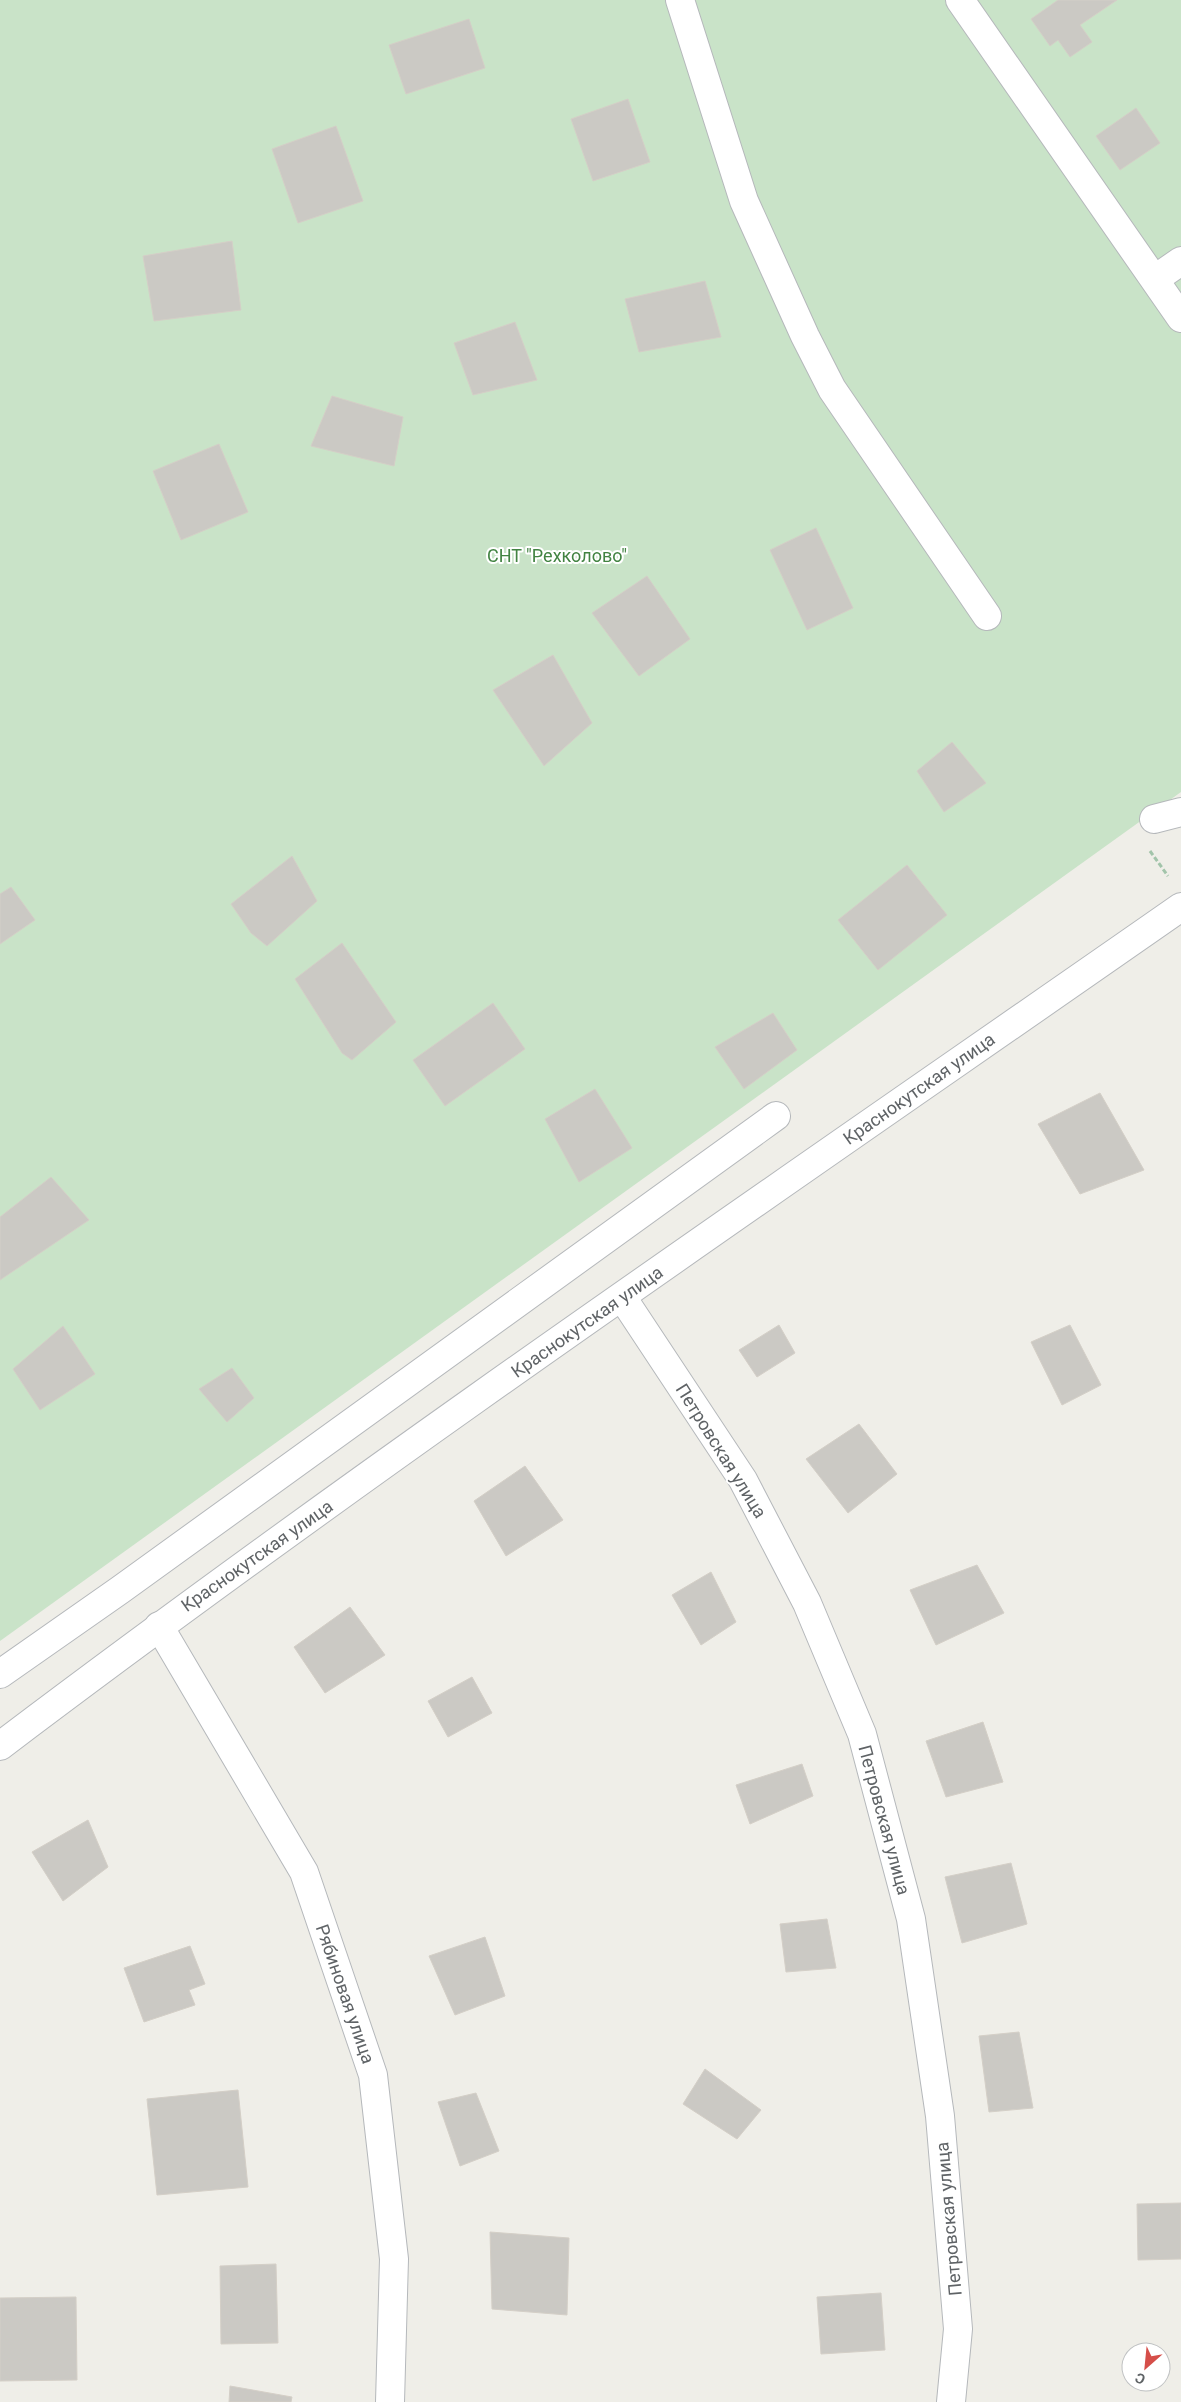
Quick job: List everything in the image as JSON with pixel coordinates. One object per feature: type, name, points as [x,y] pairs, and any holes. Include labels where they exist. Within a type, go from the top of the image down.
[{"type":"street","points":[[680,0],[744,201],[805,336],[832,389],[987,616]]},
{"type":"street","points":[[960,0],[1181,318]]},
{"type":"street","points":[[1155,279],[1181,261]]},
{"type":"street","points":[[1154,819],[1181,812]]},
{"type":"street","name":"Краснокутская улица","points":[[0,1746],[159,1626],[622,1297],[1181,907]]},
{"type":"street","points":[[0,1674],[120,1590],[776,1116]]},
{"type":"street","name":"Петровская улица","points":[[622,1297],[743,1480],[807,1603],[862,1734],[911,1919],[940,2116],[958,2328],[951,2402]]},
{"type":"street","name":"Рябиновая улица","points":[[159,1626],[304,1872],[373,2075],[394,2259],[390,2402]]},
{"type":"path","points":[[1154,819],[1148,848],[1170,878]]},
{"type":"green space","name":"СНТ \"Рехколово\"","points":[[0,0],[1181,0],[1181,792],[0,1641]]},
{"type":"building","points":[[1058,0],[1117,0],[1080,25],[1092,42],[1070,57],[1058,40],[1050,46],[1031,19]]},
{"type":"building","points":[[469,19],[485,68],[406,94],[389,45]]},
{"type":"building","points":[[628,99],[650,162],[593,181],[571,119]]},
{"type":"building","points":[[1136,108],[1160,143],[1120,170],[1096,136]]},
{"type":"building","points":[[336,126],[363,201],[298,223],[272,149]]},
{"type":"building","points":[[232,241],[241,310],[154,321],[143,256]]},
{"type":"building","points":[[705,281],[721,337],[639,352],[625,299]]},
{"type":"building","points":[[515,322],[537,380],[473,395],[454,343]]},
{"type":"building","points":[[332,396],[403,417],[394,466],[311,446]]},
{"type":"building","points":[[219,444],[248,512],[181,540],[153,471]]},
{"type":"building","points":[[816,528],[853,608],[807,630],[770,550]]},
{"type":"building","points":[[647,576],[690,639],[639,676],[592,613]]},
{"type":"building","points":[[553,655],[592,723],[544,766],[493,690]]},
{"type":"building","points":[[952,742],[986,783],[944,812],[917,771]]},
{"type":"building","points":[[292,856],[317,901],[267,946],[251,933],[231,904]]},
{"type":"building","points":[[907,865],[947,915],[878,970],[838,920]]},
{"type":"building","points":[[11,887],[35,920],[0,944],[0,894]]},
{"type":"building","points":[[342,943],[396,1022],[352,1060],[342,1053],[295,979]]},
{"type":"building","points":[[493,1003],[525,1049],[445,1106],[413,1060]]},
{"type":"building","points":[[773,1013],[797,1050],[744,1089],[715,1047]]},
{"type":"building","points":[[595,1089],[632,1148],[579,1182],[545,1119]]},
{"type":"building","points":[[1100,1093],[1144,1170],[1080,1194],[1038,1124]]},
{"type":"building","points":[[51,1177],[89,1220],[0,1280],[0,1217]]},
{"type":"building","points":[[779,1325],[795,1353],[757,1377],[739,1350]]},
{"type":"building","points":[[1070,1325],[1101,1385],[1062,1405],[1031,1342]]},
{"type":"building","points":[[63,1326],[95,1374],[40,1410],[13,1369]]},
{"type":"building","points":[[232,1368],[254,1398],[227,1422],[199,1389]]},
{"type":"building","points":[[859,1424],[897,1474],[848,1513],[806,1459]]},
{"type":"building","points":[[525,1466],[563,1520],[506,1556],[474,1501]]},
{"type":"building","points":[[977,1565],[1004,1613],[936,1645],[910,1590]]},
{"type":"building","points":[[711,1572],[736,1622],[701,1645],[672,1595]]},
{"type":"building","points":[[350,1607],[385,1655],[325,1693],[294,1647]]},
{"type":"building","points":[[472,1677],[492,1713],[448,1737],[428,1701]]},
{"type":"building","points":[[983,1722],[1003,1782],[946,1797],[926,1741]]},
{"type":"building","points":[[802,1764],[813,1796],[750,1824],[736,1785]]},
{"type":"building","points":[[88,1820],[108,1867],[63,1901],[32,1852]]},
{"type":"building","points":[[1011,1863],[1027,1924],[962,1943],[945,1877]]},
{"type":"building","points":[[827,1919],[836,1968],[786,1972],[780,1924]]},
{"type":"building","points":[[485,1937],[505,1996],[455,2015],[429,1956]]},
{"type":"building","points":[[190,1946],[205,1984],[189,1990],[195,2005],[144,2022],[124,1968]]},
{"type":"building","points":[[1019,2032],[1033,2108],[989,2112],[979,2036]]},
{"type":"building","points":[[705,2069],[761,2110],[737,2139],[683,2104]]},
{"type":"building","points":[[238,2090],[248,2187],[157,2195],[147,2099]]},
{"type":"building","points":[[476,2093],[499,2151],[460,2166],[438,2102]]},
{"type":"building","points":[[1181,2203],[1181,2259],[1138,2260],[1137,2204]]},
{"type":"building","points":[[490,2232],[569,2238],[567,2315],[492,2309]]},
{"type":"building","points":[[276,2264],[278,2343],[221,2344],[220,2266]]},
{"type":"building","points":[[881,2293],[885,2350],[821,2354],[817,2297]]},
{"type":"building","points":[[76,2297],[77,2380],[0,2381],[0,2298]]},
{"type":"building","points":[[230,2386],[292,2397],[291,2402],[229,2402]]}]
